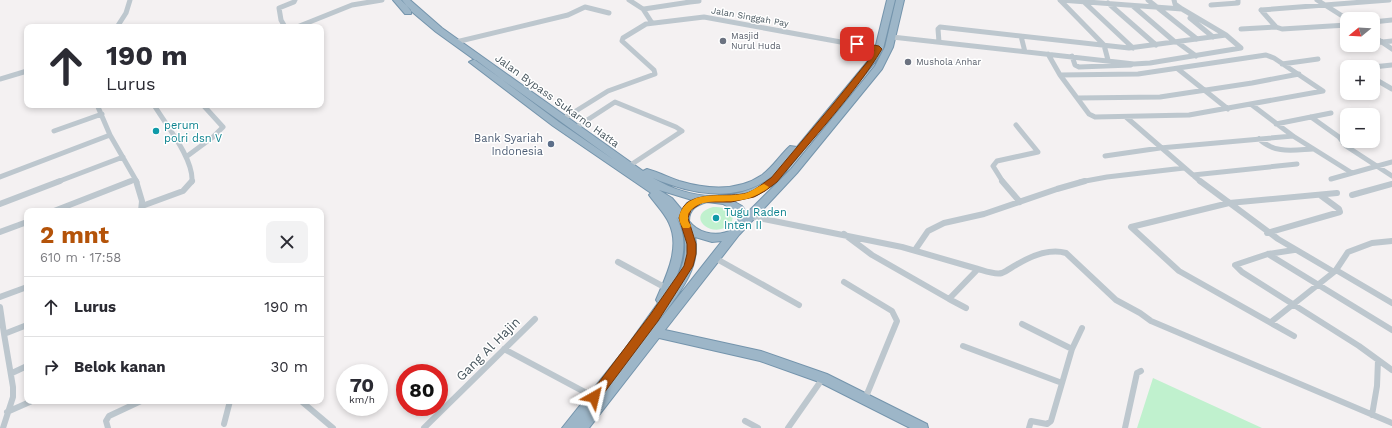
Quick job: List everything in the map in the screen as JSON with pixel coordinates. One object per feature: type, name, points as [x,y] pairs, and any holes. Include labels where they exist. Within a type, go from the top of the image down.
[{"type":"highway","name":"Jalan Bypass Sukarno Hatta","points":[[397,0],[423,25],[480,63]]},
{"type":"highway","name":"Jalan Bypass Sukarno Hatta","points":[[406,0],[425,19],[456,42],[489,70],[630,169],[675,194],[691,198],[731,199],[743,197],[762,189],[774,180],[804,151]]},
{"type":"highway","points":[[581,428],[749,216],[794,170],[811,135],[871,62],[879,49],[891,0]]},
{"type":"highway","points":[[804,151],[879,67],[886,56],[892,37],[900,0]]},
{"type":"highway","name":"Jalan Bypass Sukarno Hatta","points":[[489,70],[576,128],[630,169],[669,200],[685,224]]},
{"type":"highway","points":[[630,169],[641,169],[666,181],[688,187],[728,190],[740,189],[750,186],[766,176],[789,150],[811,135]]},
{"type":"highway","points":[[630,169],[660,200],[676,224],[680,241],[677,260],[654,318]]},
{"type":"highway","points":[[568,428],[594,397],[654,318],[688,266],[692,249],[685,224],[684,214],[687,208],[698,201],[712,198],[734,205],[741,214],[740,228]]},
{"type":"highway","points":[[685,224],[697,235],[711,238],[726,236],[740,228]]},
{"type":"highway","points":[[656,334],[761,356],[824,378],[922,428]]},
{"type":"street","points":[[120,24],[126,13],[130,0]]},
{"type":"street","points":[[283,24],[279,8],[296,0]]},
{"type":"street","points":[[304,24],[352,5],[382,0]]},
{"type":"street","points":[[629,0],[644,9],[652,23]]},
{"type":"street","points":[[1060,0],[1108,3],[1183,11],[1226,35],[1240,47],[1240,49],[1125,66],[1079,66],[1075,65],[1072,56]]},
{"type":"street","points":[[1060,0],[1104,45],[1108,60]]},
{"type":"street","points":[[1148,0],[1197,39]]},
{"type":"street","points":[[1175,0],[1174,2],[1194,22],[1213,37]]},
{"type":"street","points":[[1211,5],[1238,3],[1238,0]]},
{"type":"street","points":[[1317,0],[1340,15]]},
{"type":"street","points":[[1276,27],[1261,10],[1388,0]]},
{"type":"street","points":[[644,9],[689,1],[699,1]]},
{"type":"street","points":[[1084,2],[1133,48]]},
{"type":"street","points":[[1108,3],[1156,45]]},
{"type":"street","points":[[1133,6],[1176,42],[1196,56]]},
{"type":"street","points":[[456,42],[568,15],[585,7],[609,13]]},
{"type":"street","name":"Jalan Singgah Pay","points":[[563,119],[608,91],[655,73],[622,41],[623,38],[643,26],[652,23],[704,17],[879,49]]},
{"type":"street","points":[[1380,21],[1392,20]]},
{"type":"street","points":[[1241,29],[1276,27],[1288,30],[1340,25]]},
{"type":"street","points":[[939,42],[939,27],[1133,48],[1226,35]]},
{"type":"street","points":[[1021,36],[1025,52]]},
{"type":"street","points":[[892,37],[1108,60],[1136,64],[1148,73]]},
{"type":"street","points":[[1382,42],[1392,41]]},
{"type":"street","points":[[1382,42],[1392,49]]},
{"type":"street","points":[[1048,54],[1060,75],[1089,114],[1094,116],[1179,116],[1252,105],[1322,92],[1319,88],[1299,74],[1266,55],[1148,73],[1060,75]]},
{"type":"street","points":[[1282,64],[1318,59]]},
{"type":"street","points":[[1380,67],[1392,65]]},
{"type":"street","points":[[1178,69],[1228,109]]},
{"type":"street","points":[[0,79],[24,72]]},
{"type":"street","points":[[1078,98],[1160,97],[1252,83],[1299,74]]},
{"type":"street","points":[[1380,82],[1392,89]]},
{"type":"street","points":[[576,128],[615,102],[676,127],[682,131],[630,169]]},
{"type":"street","points":[[1252,105],[1293,136],[1352,174]]},
{"type":"street","points":[[99,108],[110,136],[141,191],[141,208]]},
{"type":"street","points":[[143,208],[183,191],[192,182],[192,176],[186,157],[156,108]]},
{"type":"street","points":[[186,157],[213,137],[223,127],[206,108]]},
{"type":"street","points":[[54,131],[102,114]]},
{"type":"street","points":[[1276,124],[1330,114]]},
{"type":"street","points":[[1126,116],[1184,168],[1267,232],[1294,250],[1392,303]]},
{"type":"street","points":[[1311,117],[1340,138]]},
{"type":"street","points":[[1016,126],[1038,152],[997,161],[993,166],[1004,184],[1020,202]]},
{"type":"street","points":[[0,177],[110,136]]},
{"type":"street","points":[[1105,156],[1160,148],[1293,136]]},
{"type":"street","points":[[1259,138],[1264,145],[1274,150],[1313,149]]},
{"type":"street","points":[[1350,148],[1392,176]]},
{"type":"street","points":[[0,204],[123,157]]},
{"type":"street","points":[[1331,179],[1392,162]]},
{"type":"street","points":[[1193,175],[1297,164]]},
{"type":"street","points":[[916,250],[922,237],[942,222],[983,214],[1020,202],[1038,194],[1082,182],[1184,168]]},
{"type":"street","points":[[62,208],[134,180]]},
{"type":"street","points":[[1352,196],[1392,184]]},
{"type":"street","points":[[1294,336],[1179,271],[1131,227],[1229,203],[1337,193]]},
{"type":"street","points":[[1267,232],[1340,212],[1339,209],[1320,195]]},
{"type":"street","points":[[749,216],[844,234],[916,250],[991,274],[1002,273],[1023,261],[1042,253],[1056,250],[1066,253],[1111,296],[1151,321],[1190,336],[1392,423]]},
{"type":"street","points":[[0,232],[24,223]]},
{"type":"street","points":[[844,234],[872,255],[966,308]]},
{"type":"street","points":[[1271,322],[1335,271],[1348,252],[1372,243],[1392,241]]},
{"type":"street","points":[[1294,250],[1268,254],[1235,265],[1242,272],[1293,303],[1392,370]]},
{"type":"street","points":[[1268,254],[1392,330]]},
{"type":"street","points":[[715,258],[799,305]]},
{"type":"street","points":[[618,262],[666,288]]},
{"type":"street","points":[[949,299],[978,269]]},
{"type":"street","points":[[844,282],[892,311],[897,321],[875,378],[865,399]]},
{"type":"street","points":[[0,297],[24,288]]},
{"type":"street","points":[[0,307],[14,387],[13,397],[3,428]]},
{"type":"street","name":"Gang Al Hajin","points":[[424,428],[484,371],[535,319]]},
{"type":"street","points":[[1022,324],[1072,349]]},
{"type":"street","points":[[4,334],[24,326]]},
{"type":"street","points":[[1029,428],[1031,422],[1034,421],[1047,424],[1051,421],[1072,349],[1082,328]]},
{"type":"street","points":[[963,346],[1062,383]]},
{"type":"street","points":[[504,349],[594,397]]},
{"type":"street","points":[[1372,414],[1378,386],[1378,360]]},
{"type":"street","points":[[12,373],[24,367]]},
{"type":"street","points":[[1125,428],[1134,381],[1137,373],[1141,371]]},
{"type":"street","points":[[788,428],[824,378]]},
{"type":"street","points":[[7,412],[25,404]]},
{"type":"street","points":[[108,428],[106,421],[109,416],[135,404]]},
{"type":"street","points":[[224,424],[229,404]]},
{"type":"street","points":[[305,404],[333,428]]},
{"type":"street","points":[[745,421],[758,428]]},
{"type":"green space","points":[[713,207],[727,210],[733,217],[731,224],[716,230],[704,225],[701,220],[701,215]]},
{"type":"green space","points":[[1153,378],[1262,428],[1137,428]]},
{"type":"slow traffic","points":[[686,226],[683,218],[685,211],[690,205],[707,198],[731,199],[743,197],[751,195],[764,187]]},
{"type":"place","name":"Masjid Nurul Huda","points":[[723,41]]},
{"type":"place","name":"Mushola Anhar","points":[[908,62]]},
{"type":"place","name":"perum polri dsn V","points":[[156,131]]},
{"type":"place","name":"Bank Syariah Indonesia","points":[[551,144]]},
{"type":"place","name":"Tugu Raden Inten II","points":[[716,218]]},
{"type":"route","points":[[594,397],[654,318],[681,279],[688,266],[692,254],[691,244],[683,218],[687,208],[702,199],[731,199],[751,195],[774,180],[871,62],[879,49],[857,44]]}]
